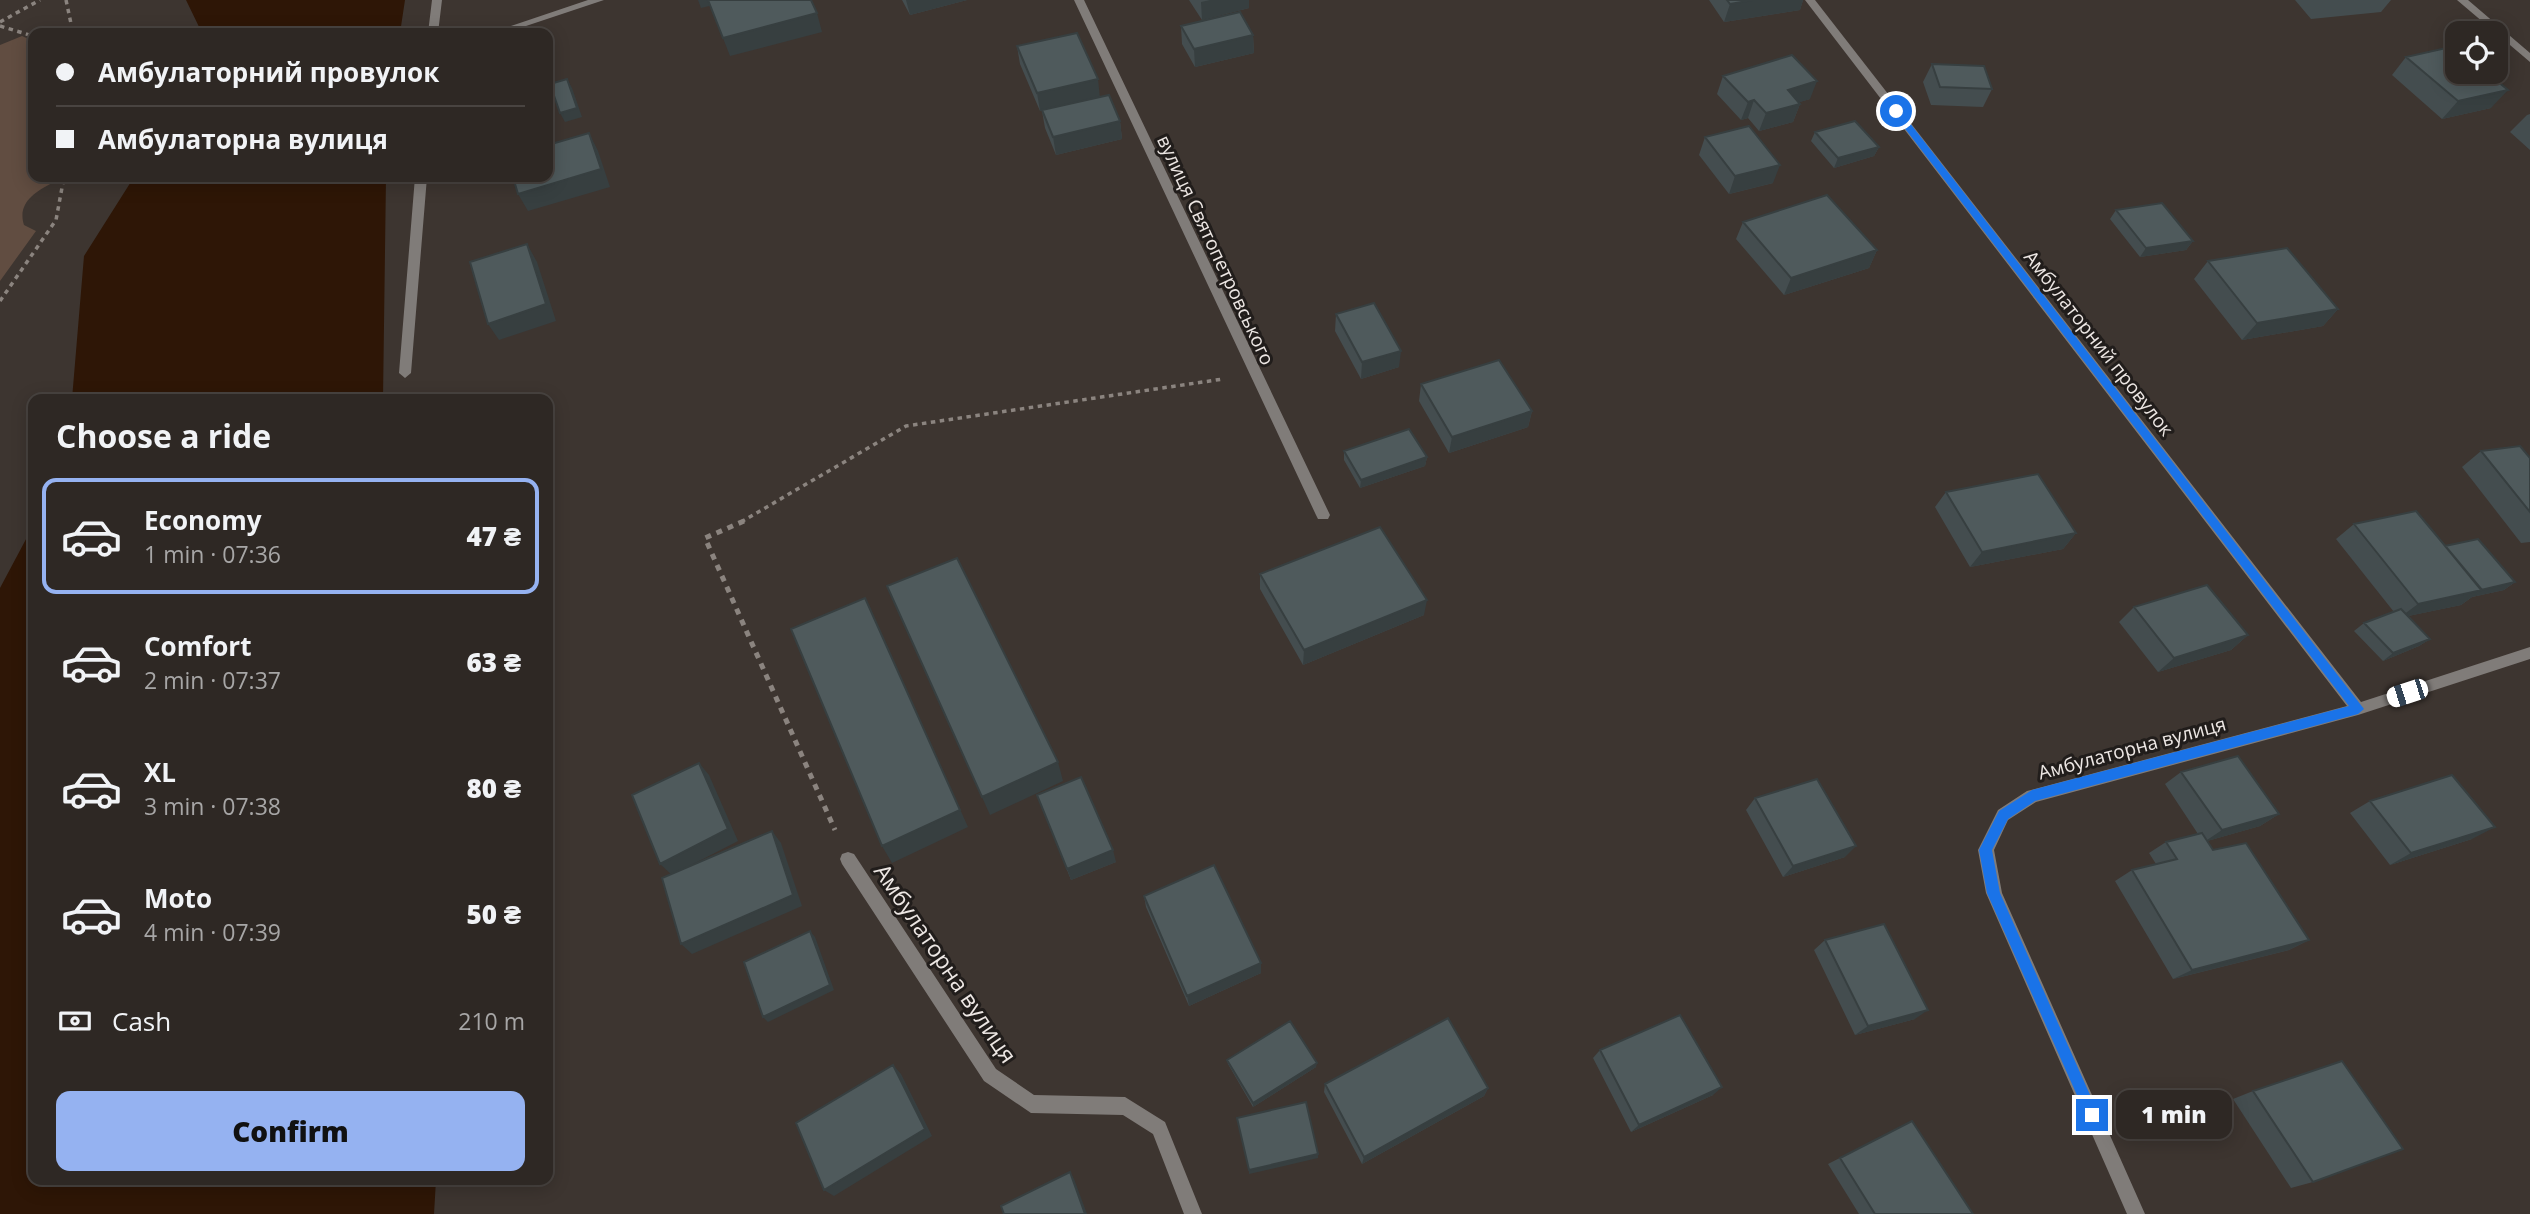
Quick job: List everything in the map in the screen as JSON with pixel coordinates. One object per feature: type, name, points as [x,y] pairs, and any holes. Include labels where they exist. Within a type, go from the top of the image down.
[{"type":"street","points":[[434,28],[437,0]]},
{"type":"street","points":[[511,28],[599,0]]},
{"type":"street","name":"вулиця Святопетровського","points":[[1079,0],[1323,515]]},
{"type":"street","name":"Амбулаторний провулок","points":[[1810,0],[2358,709]]},
{"type":"street","points":[[2462,0],[2530,59]]},
{"type":"street","points":[[405,373],[421,182]]},
{"type":"street","name":"Амбулаторна вулиця","points":[[2136,1214],[1994,893],[1986,850],[2003,815],[2032,796],[2358,709],[2530,653]]},
{"type":"street","name":"Амбулаторна вулиця","points":[[848,859],[990,1075],[1031,1104],[1125,1106],[1159,1128],[1193,1214]]},
{"type":"path","points":[[0,24],[40,0]]},
{"type":"path","points":[[66,0],[72,28]]},
{"type":"path","points":[[0,24],[28,34]]},
{"type":"path","points":[[0,301],[56,220],[63,182]]},
{"type":"path","points":[[848,859],[705,538],[733,527],[906,426],[1256,374]]},
{"type":"shaded area","points":[[186,0],[405,0],[401,28],[200,28]]},
{"type":"shaded area","points":[[22,36],[28,39],[28,182],[52,182],[34,194],[25,204],[22,217],[24,225],[36,231],[0,281],[0,45]]},
{"type":"shaded area","points":[[131,182],[386,182],[383,394],[72,394],[84,256]]},
{"type":"shaded area","points":[[28,535],[28,1185],[436,1185],[434,1214],[0,1214],[0,588]]},
{"type":"building","points":[[708,0],[811,0],[817,13],[723,38]]},
{"type":"building","points":[[1727,0],[1753,0],[1730,4]]},
{"type":"building","points":[[1240,12],[1253,35],[1194,49],[1181,26]]},
{"type":"building","points":[[1077,33],[1098,79],[1037,93],[1017,46]]},
{"type":"building","points":[[2445,48],[2445,84],[2501,84],[2508,90],[2458,101],[2406,57]]},
{"type":"building","points":[[1792,55],[1817,81],[1788,90],[1800,104],[1766,113],[1754,100],[1748,102],[1723,76]]},
{"type":"building","points":[[1932,64],[1984,66],[1992,89],[1940,87]]},
{"type":"building","points":[[567,79],[577,108],[560,113],[553,93],[553,83]]},
{"type":"building","points":[[1109,95],[1120,121],[1053,137],[1042,110]]},
{"type":"building","points":[[1855,121],[1879,147],[1838,158],[1815,132]]},
{"type":"building","points":[[1749,126],[1780,165],[1735,176],[1705,137]]},
{"type":"building","points":[[589,133],[601,169],[518,194],[514,182],[553,182],[553,144]]},
{"type":"building","points":[[1827,195],[1877,250],[1791,278],[1743,222]]},
{"type":"building","points":[[2162,203],[2193,241],[2146,248],[2116,210]]},
{"type":"building","points":[[527,244],[546,304],[488,324],[470,262]]},
{"type":"building","points":[[2287,248],[2338,309],[2257,323],[2208,261]]},
{"type":"building","points":[[1374,303],[1401,351],[1362,362],[1336,314]]},
{"type":"building","points":[[1499,360],[1532,411],[1452,437],[1421,384]]},
{"type":"building","points":[[1409,429],[1427,457],[1361,480],[1344,451]]},
{"type":"building","points":[[2520,446],[2530,458],[2530,512],[2481,451]]},
{"type":"building","points":[[2038,474],[2076,533],[1982,552],[1946,492]]},
{"type":"building","points":[[2416,511],[2482,590],[2418,604],[2354,524]]},
{"type":"building","points":[[1380,527],[1427,600],[1304,650],[1260,574]]},
{"type":"building","points":[[2478,539],[2515,582],[2481,590],[2445,546]]},
{"type":"building","points":[[957,558],[1058,762],[982,797],[887,586]]},
{"type":"building","points":[[2207,585],[2248,635],[2174,658],[2134,607]]},
{"type":"building","points":[[865,598],[960,810],[882,846],[791,629]]},
{"type":"building","points":[[2401,609],[2430,639],[2393,653],[2364,623]]},
{"type":"building","points":[[2238,756],[2279,814],[2222,830],[2181,772]]},
{"type":"building","points":[[699,763],[728,829],[660,864],[632,795]]},
{"type":"building","points":[[2452,775],[2495,827],[2411,853],[2370,801]]},
{"type":"building","points":[[1081,777],[1113,850],[1067,869],[1037,795]]},
{"type":"building","points":[[1817,779],[1856,846],[1793,866],[1755,798]]},
{"type":"building","points":[[772,831],[793,895],[681,944],[662,878]]},
{"type":"building","points":[[2202,833],[2213,850],[2246,843],[2309,940],[2192,970],[2132,870],[2177,859],[2166,842]]},
{"type":"building","points":[[1214,865],[1261,963],[1187,996],[1144,896]]},
{"type":"building","points":[[1884,924],[1928,1010],[1868,1026],[1825,940]]},
{"type":"building","points":[[810,931],[830,985],[763,1017],[744,962]]},
{"type":"building","points":[[1680,1015],[1722,1087],[1639,1125],[1600,1050]]},
{"type":"building","points":[[1448,1018],[1488,1088],[1364,1157],[1325,1084]]},
{"type":"building","points":[[1290,1021],[1317,1063],[1253,1103],[1227,1060]]},
{"type":"building","points":[[2342,1061],[2403,1149],[2313,1182],[2253,1091]]},
{"type":"building","points":[[893,1065],[925,1129],[824,1190],[796,1123]]},
{"type":"building","points":[[1306,1102],[1318,1154],[1249,1170],[1237,1118]]},
{"type":"building","points":[[1912,1121],[1973,1214],[1875,1214],[1840,1158]]},
{"type":"building","points":[[1070,1172],[1085,1214],[1004,1214],[1001,1206]]},
{"type":"route","points":[[1896,111],[2358,709],[2032,796],[2003,815],[1986,850],[1994,893],[2092,1115]]}]
